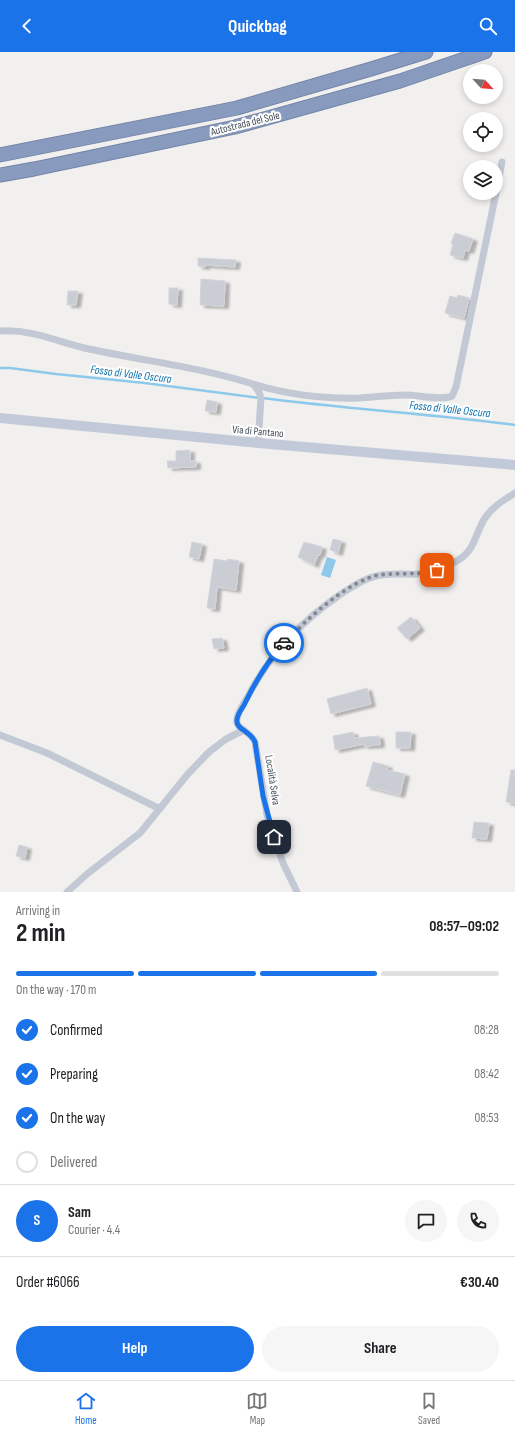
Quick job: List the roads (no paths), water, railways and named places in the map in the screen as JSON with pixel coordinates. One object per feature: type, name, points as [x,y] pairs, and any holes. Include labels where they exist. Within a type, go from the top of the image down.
[{"type":"highway","name":"Autostrada del Sole","points":[[0,155],[237,108],[426,52]]},
{"type":"highway","name":"Autostrada del Sole","points":[[0,175],[235,127],[400,81],[485,52]]},
{"type":"street","points":[[0,331],[26,331],[84,348],[182,366],[290,394],[320,398],[360,398],[403,395],[445,398],[452,396],[456,388],[495,200]]},
{"type":"street","points":[[253,384],[259,392],[261,398],[258,443]]},
{"type":"street","name":"Via di Pantano","points":[[0,418],[258,443],[515,465]]},
{"type":"street","name":"Località Selva","points":[[297,892],[283,863],[267,815],[255,742],[250,734],[237,724],[237,717],[257,680],[278,649],[309,618],[357,584],[372,577],[383,575],[426,573],[442,568],[458,560],[471,548],[480,526],[487,515],[495,507],[515,493]]},
{"type":"street","points":[[67,892],[87,874],[136,838],[147,827],[187,775],[205,756],[219,744],[244,730]]},
{"type":"street","points":[[0,735],[47,753],[160,809]]},
{"type":"water","points":[[327,557],[336,560],[330,578],[321,575]]},
{"type":"waterway","name":"Fosso di Valle Oscura","points":[[0,368],[145,383],[259,398]]},
{"type":"waterway","name":"Fosso di Valle Oscura","points":[[263,398],[515,425]]}]
